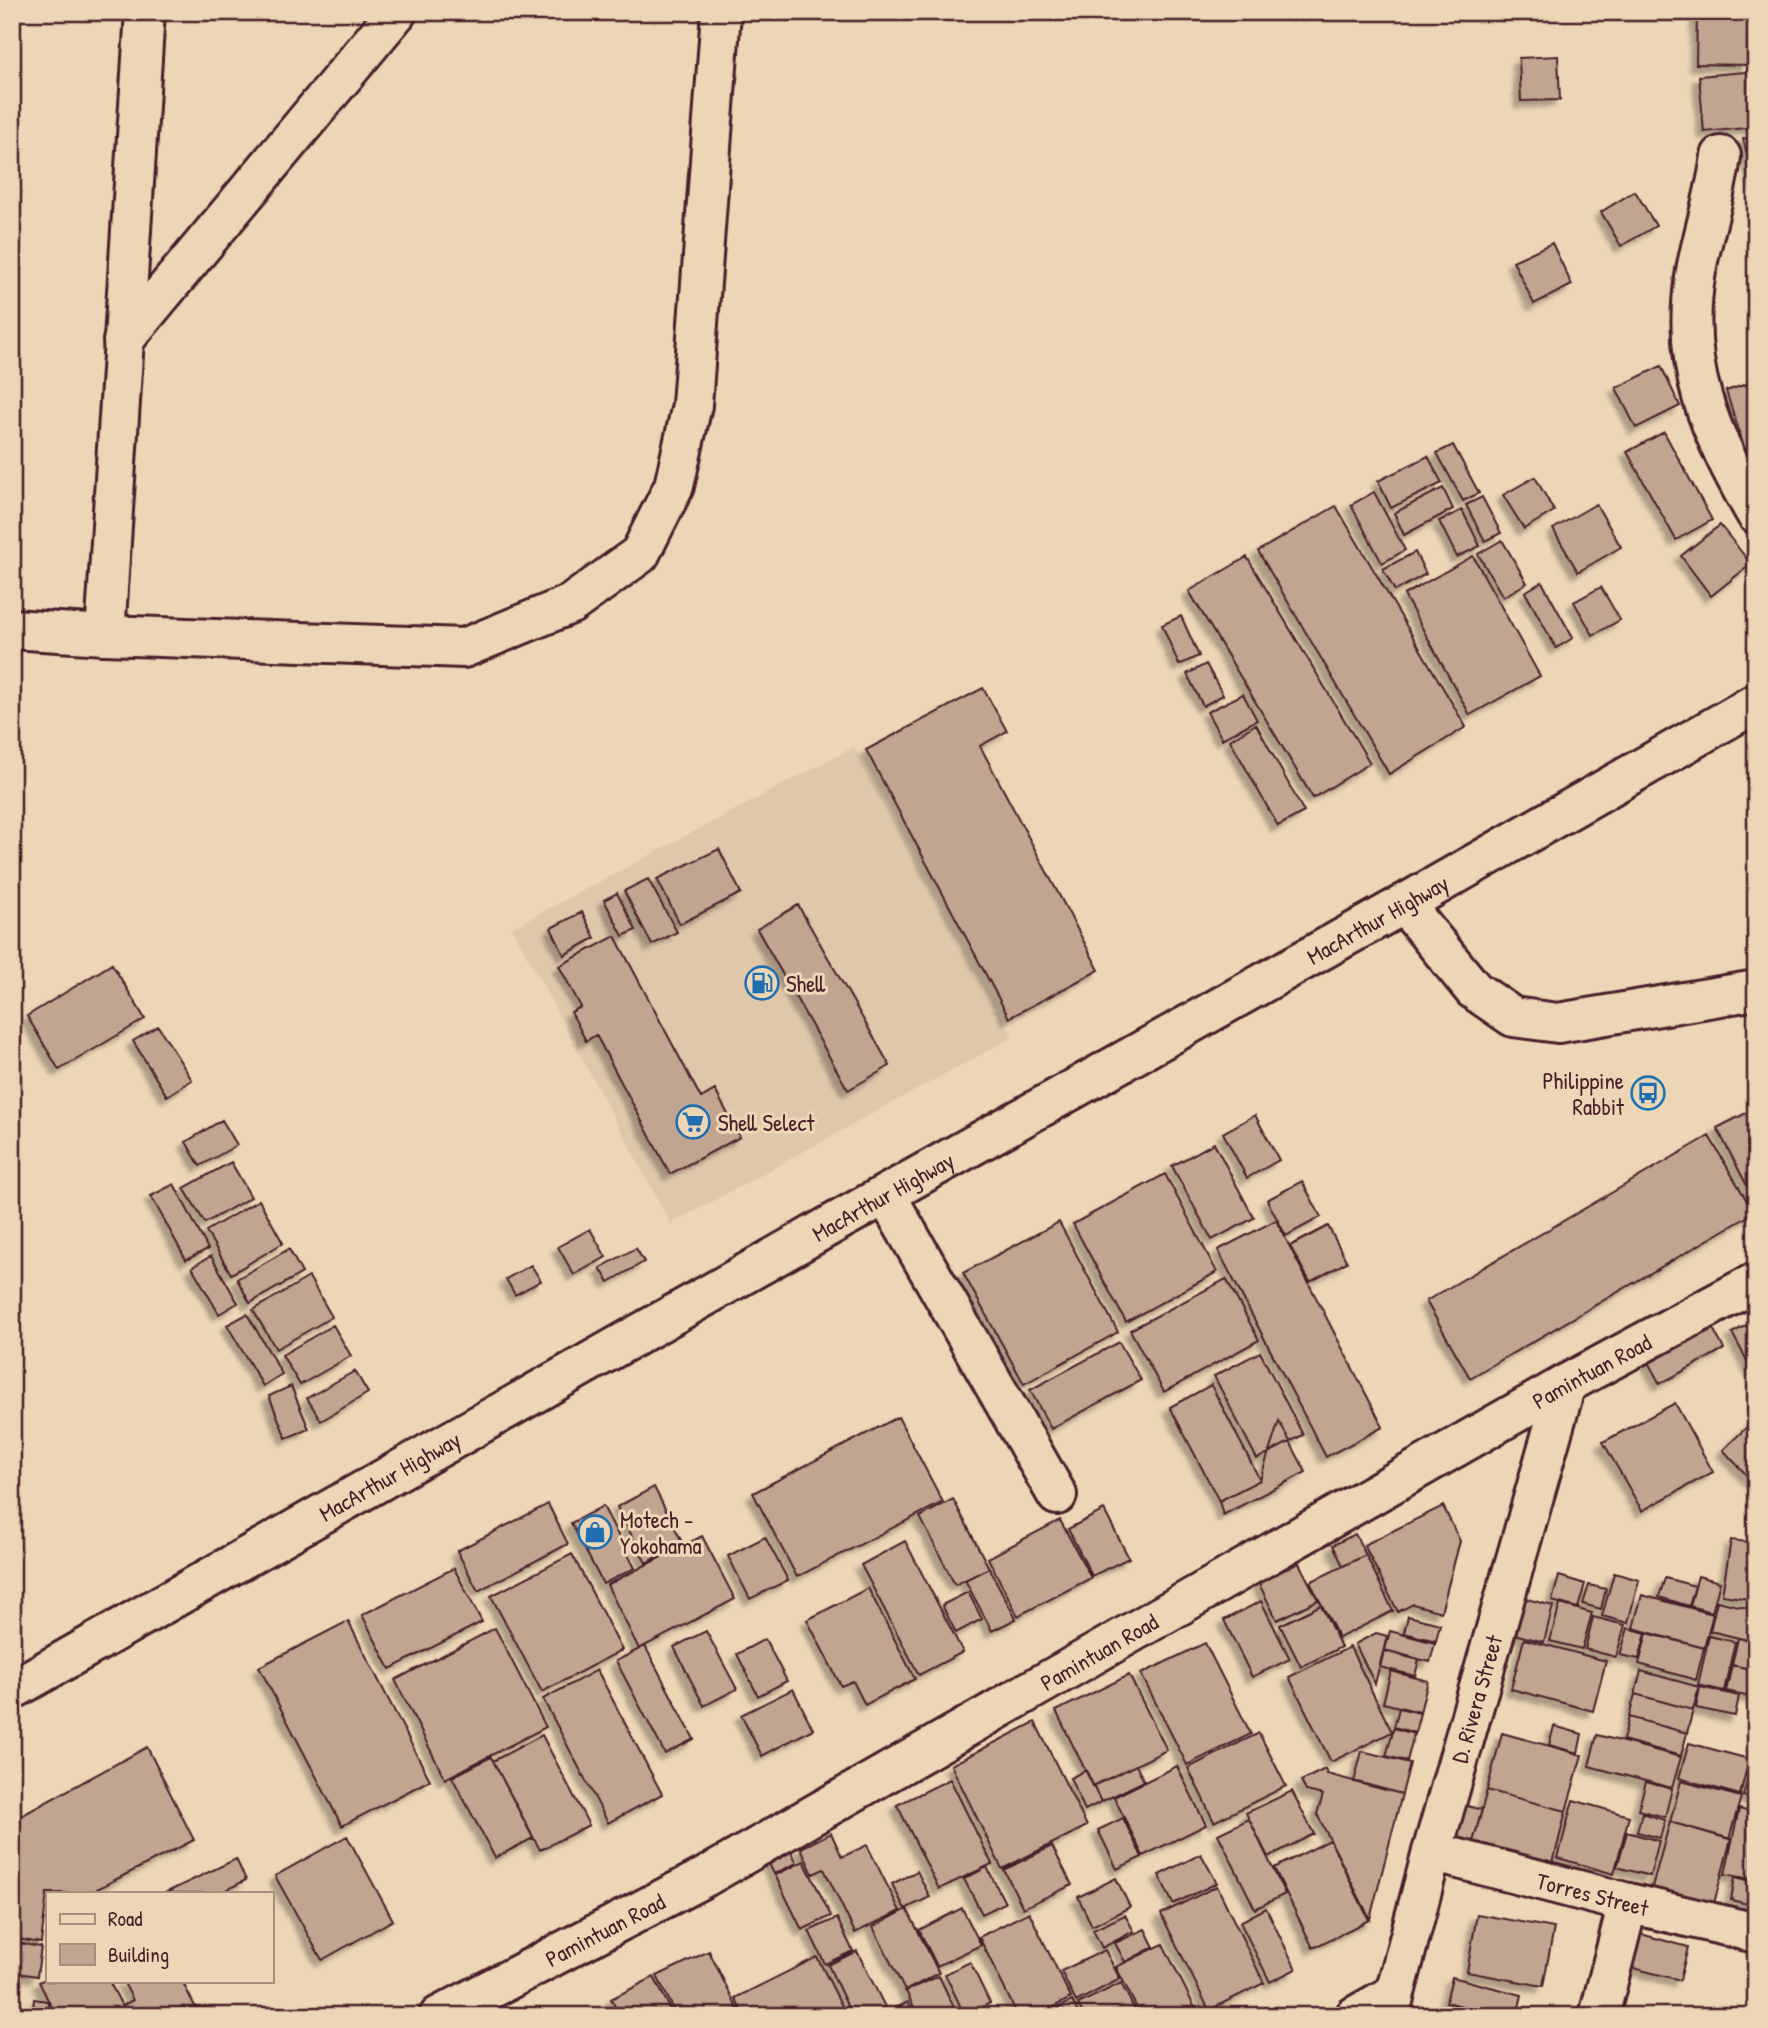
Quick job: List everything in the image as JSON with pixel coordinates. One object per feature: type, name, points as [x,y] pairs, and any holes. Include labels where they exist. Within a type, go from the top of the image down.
[{"type":"main road","points":[[105,635],[145,12]]},
{"type":"main road","points":[[123,341],[397,12]]},
{"type":"main road","points":[[12,629],[464,648],[571,604],[639,554],[674,486],[692,405],[720,12]]},
{"type":"main road","points":[[1721,156],[1693,295],[1693,364],[1715,435],[1756,514]]},
{"type":"main road","name":"MacArthur Highway","points":[[12,1690],[1756,703]]},
{"type":"main road","points":[[1404,904],[1474,990],[1513,1017],[1559,1023],[1756,990]]},
{"type":"main road","points":[[886,1195],[1057,1495]]},
{"type":"main road","name":"Pamintuan Road","points":[[439,2016],[705,1877],[1566,1384],[1756,1282]]},
{"type":"main road","name":"D. Rivera Street","points":[[1392,2005],[1432,1852],[1566,1384]]},
{"type":"main road","name":"Torres Street","points":[[1432,1852],[1756,1933]]},
{"type":"main road","points":[[1599,2016],[1628,1903]]},
{"type":"main road","points":[[1355,2016],[1392,2005]]},
{"type":"shaded area","name":"Shell","points":[[854,747],[1013,1037],[671,1224],[512,928]]},
{"type":"building","points":[[1697,12],[1748,12],[1747,65],[1696,64]]},
{"type":"building","points":[[1558,56],[1560,100],[1521,101],[1519,58]]},
{"type":"building","points":[[1756,71],[1756,127],[1704,132],[1699,76]]},
{"type":"building","points":[[1756,135],[1756,186],[1743,139]]},
{"type":"building","points":[[1635,191],[1656,226],[1621,246],[1601,212]]},
{"type":"building","points":[[1552,243],[1572,285],[1534,304],[1513,261]]},
{"type":"building","points":[[1661,366],[1680,406],[1636,428],[1616,388]]},
{"type":"building","points":[[1756,381],[1756,446],[1745,450],[1726,391]]},
{"type":"building","points":[[1664,432],[1712,520],[1676,540],[1627,452]]},
{"type":"building","points":[[1453,445],[1479,493],[1463,501],[1437,453]]},
{"type":"building","points":[[1428,456],[1442,483],[1391,508],[1378,481]]},
{"type":"building","points":[[1535,477],[1554,511],[1524,529],[1503,495]]},
{"type":"building","points":[[1443,488],[1453,509],[1404,535],[1394,513]]},
{"type":"building","points":[[1374,492],[1405,550],[1382,563],[1351,505]]},
{"type":"building","points":[[1482,497],[1501,533],[1485,541],[1466,505]]},
{"type":"building","points":[[1596,504],[1621,547],[1578,572],[1553,529]]},
{"type":"building","points":[[1336,506],[1466,727],[1389,774],[1258,551]]},
{"type":"building","points":[[1462,510],[1480,546],[1457,557],[1439,521]]},
{"type":"building","points":[[1720,525],[1751,564],[1711,596],[1681,556]]},
{"type":"building","points":[[1502,540],[1527,583],[1503,597],[1478,554]]},
{"type":"building","points":[[1415,552],[1426,574],[1395,591],[1383,569]]},
{"type":"building","points":[[1473,556],[1540,676],[1470,715],[1404,595]]},
{"type":"building","points":[[1247,557],[1370,763],[1313,798],[1189,591]]},
{"type":"building","points":[[1542,582],[1573,638],[1556,648],[1525,592]]},
{"type":"building","points":[[1601,587],[1620,620],[1593,635],[1574,602]]},
{"type":"building","points":[[1181,616],[1199,656],[1179,665],[1162,625]]},
{"type":"building","points":[[1206,664],[1223,695],[1203,706],[1187,674]]},
{"type":"building","points":[[983,688],[1007,731],[980,746],[1099,970],[1009,1018],[866,750]]},
{"type":"building","points":[[1243,694],[1257,720],[1222,739],[1207,712]]},
{"type":"building","points":[[1256,724],[1304,812],[1278,826],[1230,740]]},
{"type":"building","points":[[719,849],[741,893],[680,924],[657,879]]},
{"type":"building","points":[[648,879],[677,932],[652,945],[624,891]]},
{"type":"building","points":[[617,893],[636,930],[623,936],[604,900]]},
{"type":"building","points":[[798,905],[890,1066],[848,1090],[757,929]]},
{"type":"building","points":[[582,912],[595,938],[564,955],[551,928]]},
{"type":"building","points":[[615,936],[701,1098],[715,1090],[740,1137],[670,1174],[596,1035],[586,1041],[571,1012],[581,1007],[559,966]]},
{"type":"building","points":[[112,964],[145,1019],[59,1070],[27,1016]]},
{"type":"building","points":[[158,1026],[192,1080],[167,1096],[133,1041]]},
{"type":"building","points":[[1756,1108],[1756,1203],[1717,1128]]},
{"type":"building","points":[[1255,1115],[1279,1160],[1247,1178],[1223,1133]]},
{"type":"building","points":[[222,1120],[237,1145],[200,1166],[186,1142]]},
{"type":"building","points":[[1709,1136],[1754,1213],[1470,1378],[1426,1301]]},
{"type":"building","points":[[1214,1143],[1254,1218],[1212,1240],[1172,1166]]},
{"type":"building","points":[[231,1162],[251,1197],[205,1223],[184,1188]]},
{"type":"building","points":[[1165,1174],[1217,1272],[1126,1322],[1073,1224]]},
{"type":"building","points":[[1302,1181],[1321,1217],[1286,1236],[1267,1200]]},
{"type":"building","points":[[174,1184],[208,1249],[186,1260],[151,1196]]},
{"type":"building","points":[[259,1200],[283,1243],[231,1274],[206,1231]]},
{"type":"building","points":[[1276,1220],[1383,1427],[1326,1457],[1218,1250]]},
{"type":"building","points":[[1059,1222],[1118,1332],[1024,1384],[963,1273]]},
{"type":"building","points":[[1328,1226],[1347,1262],[1310,1282],[1290,1246]]},
{"type":"building","points":[[590,1229],[606,1257],[574,1275],[558,1247]]},
{"type":"building","points":[[636,1248],[644,1262],[609,1282],[600,1268]]},
{"type":"building","points":[[289,1249],[302,1273],[250,1303],[237,1279]]},
{"type":"building","points":[[211,1256],[238,1303],[219,1314],[192,1267]]},
{"type":"building","points":[[531,1265],[541,1281],[515,1295],[506,1279]]},
{"type":"building","points":[[309,1277],[332,1317],[276,1349],[253,1310]]},
{"type":"building","points":[[1226,1279],[1259,1340],[1164,1392],[1130,1330]]},
{"type":"building","points":[[247,1314],[282,1374],[263,1386],[227,1325]]},
{"type":"building","points":[[1708,1319],[1724,1349],[1660,1384],[1644,1355]]},
{"type":"building","points":[[1756,1320],[1756,1377],[1732,1333]]},
{"type":"building","points":[[333,1325],[351,1356],[300,1385],[282,1355]]},
{"type":"building","points":[[1119,1342],[1141,1380],[1051,1429],[1030,1390]]},
{"type":"building","points":[[1260,1352],[1303,1435],[1257,1459],[1214,1376]]},
{"type":"building","points":[[355,1371],[368,1393],[321,1421],[307,1398]]},
{"type":"building","points":[[1211,1385],[1260,1480],[1219,1501],[1170,1407]]},
{"type":"building","points":[[291,1386],[309,1429],[286,1438],[269,1396]]},
{"type":"building","points":[[1675,1403],[1713,1472],[1642,1511],[1603,1442]]},
{"type":"building","points":[[898,1417],[943,1502],[797,1577],[753,1493]]},
{"type":"building","points":[[1756,1418],[1756,1485],[1723,1450]]},
{"type":"building","points":[[1279,1421],[1306,1472],[1223,1515],[1219,1501],[1260,1480]]},
{"type":"building","points":[[654,1487],[683,1544],[646,1563],[617,1507]]},
{"type":"building","points":[[953,1499],[989,1568],[955,1585],[920,1517]]},
{"type":"building","points":[[548,1504],[568,1544],[478,1591],[457,1551]]},
{"type":"building","points":[[603,1506],[635,1568],[603,1584],[571,1523]]},
{"type":"building","points":[[1443,1506],[1460,1541],[1441,1612],[1413,1604],[1398,1612],[1364,1545]]},
{"type":"building","points":[[1104,1510],[1129,1558],[1092,1576],[1068,1529]]},
{"type":"building","points":[[1060,1520],[1091,1578],[1018,1616],[988,1558]]},
{"type":"building","points":[[1756,1529],[1756,1600],[1722,1595],[1731,1540],[1748,1542]]},
{"type":"building","points":[[1355,1534],[1366,1555],[1343,1566],[1333,1545]]},
{"type":"building","points":[[702,1536],[735,1599],[639,1649],[607,1585]]},
{"type":"building","points":[[765,1537],[788,1580],[750,1599],[728,1556]]},
{"type":"building","points":[[905,1541],[963,1652],[919,1675],[861,1565]]},
{"type":"building","points":[[572,1554],[622,1650],[542,1692],[491,1596]]},
{"type":"building","points":[[1366,1555],[1393,1611],[1339,1638],[1310,1582]]},
{"type":"building","points":[[1299,1563],[1318,1600],[1277,1620],[1258,1582]]},
{"type":"building","points":[[454,1568],[482,1622],[390,1669],[362,1615]]},
{"type":"building","points":[[989,1568],[1016,1619],[992,1631],[965,1580]]},
{"type":"building","points":[[1614,1573],[1639,1580],[1628,1623],[1602,1616]]},
{"type":"building","points":[[1559,1576],[1585,1584],[1578,1608],[1552,1601]]},
{"type":"building","points":[[1698,1576],[1720,1582],[1712,1612],[1690,1606]]},
{"type":"building","points":[[1665,1578],[1695,1586],[1689,1606],[1659,1597]]},
{"type":"building","points":[[1589,1585],[1606,1589],[1601,1609],[1583,1604]]},
{"type":"building","points":[[868,1588],[915,1679],[865,1705],[853,1681],[841,1686],[807,1620]]},
{"type":"building","points":[[968,1592],[982,1619],[956,1633],[942,1605]]},
{"type":"building","points":[[1512,1595],[1553,1606],[1544,1642],[1503,1631]]},
{"type":"building","points":[[1642,1595],[1713,1614],[1704,1648],[1633,1628]]},
{"type":"building","points":[[1261,1601],[1290,1659],[1252,1677],[1224,1620]]},
{"type":"building","points":[[1717,1601],[1756,1610],[1756,1642],[1710,1631]]},
{"type":"building","points":[[1560,1604],[1592,1613],[1582,1649],[1550,1641]]},
{"type":"building","points":[[1321,1605],[1341,1647],[1301,1667],[1280,1625]]},
{"type":"building","points":[[1408,1616],[1440,1624],[1436,1641],[1404,1633]]},
{"type":"building","points":[[1593,1617],[1625,1625],[1616,1657],[1585,1649]]},
{"type":"building","points":[[348,1621],[430,1780],[342,1826],[259,1667]]},
{"type":"building","points":[[495,1628],[546,1727],[445,1779],[395,1680]]},
{"type":"building","points":[[1628,1628],[1646,1633],[1639,1659],[1620,1655]]},
{"type":"building","points":[[706,1631],[737,1689],[704,1706],[674,1647]]},
{"type":"building","points":[[1390,1631],[1435,1643],[1430,1662],[1385,1650]]},
{"type":"building","points":[[1376,1633],[1387,1636],[1375,1684],[1355,1644]]},
{"type":"building","points":[[1647,1633],[1704,1648],[1696,1680],[1639,1664]]},
{"type":"building","points":[[1709,1636],[1735,1642],[1724,1691],[1698,1685]]},
{"type":"building","points":[[1738,1638],[1756,1642],[1756,1670],[1732,1665]]},
{"type":"building","points":[[765,1639],[787,1681],[758,1696],[737,1654]]},
{"type":"building","points":[[1524,1639],[1606,1661],[1593,1711],[1511,1689]]},
{"type":"building","points":[[1205,1643],[1251,1734],[1187,1765],[1141,1674]]},
{"type":"building","points":[[645,1646],[694,1739],[665,1754],[616,1661]]},
{"type":"building","points":[[1350,1647],[1392,1732],[1331,1762],[1289,1677]]},
{"type":"building","points":[[1384,1651],[1419,1660],[1415,1676],[1380,1667]]},
{"type":"building","points":[[1732,1665],[1756,1670],[1756,1697],[1726,1691]]},
{"type":"building","points":[[597,1670],[662,1794],[608,1823],[543,1699]]},
{"type":"building","points":[[1391,1671],[1428,1681],[1420,1712],[1383,1703]]},
{"type":"building","points":[[1641,1671],[1699,1687],[1693,1710],[1635,1694]]},
{"type":"building","points":[[1129,1675],[1167,1750],[1093,1786],[1056,1711]]},
{"type":"building","points":[[1700,1687],[1739,1696],[1735,1716],[1696,1708]]},
{"type":"building","points":[[793,1689],[813,1729],[762,1756],[741,1715]]},
{"type":"building","points":[[1635,1694],[1693,1710],[1687,1733],[1629,1717]]},
{"type":"building","points":[[1399,1708],[1420,1713],[1415,1733],[1394,1727]]},
{"type":"building","points":[[1629,1717],[1687,1733],[1681,1756],[1623,1740]]},
{"type":"building","points":[[1035,1722],[1087,1826],[1002,1869],[951,1765]]},
{"type":"building","points":[[1554,1726],[1582,1734],[1578,1753],[1549,1745]]},
{"type":"building","points":[[1394,1728],[1414,1734],[1407,1761],[1386,1756]]},
{"type":"building","points":[[1259,1733],[1286,1786],[1214,1822],[1188,1768]]},
{"type":"building","points":[[1502,1733],[1582,1755],[1566,1811],[1487,1790]]},
{"type":"building","points":[[542,1735],[589,1825],[540,1850],[493,1761]]},
{"type":"building","points":[[1597,1735],[1681,1757],[1672,1788],[1589,1766]]},
{"type":"building","points":[[1689,1743],[1749,1759],[1740,1795],[1679,1778]]},
{"type":"building","points":[[147,1747],[194,1840],[97,1889],[98,1892],[46,1892],[41,1943],[12,1938],[12,1831],[19,1817]]},
{"type":"building","points":[[1362,1751],[1410,1763],[1402,1794],[1354,1782]]},
{"type":"building","points":[[491,1757],[533,1838],[495,1858],[452,1777]]},
{"type":"building","points":[[1753,1760],[1756,1760],[1756,1800],[1743,1796]]},
{"type":"building","points":[[1136,1765],[1144,1781],[1101,1802],[1093,1786]]},
{"type":"building","points":[[1177,1766],[1206,1825],[1143,1856],[1114,1797]]},
{"type":"building","points":[[1325,1769],[1327,1774],[1402,1794],[1370,1919],[1317,1814],[1323,1795],[1306,1791],[1301,1781]]},
{"type":"building","points":[[1086,1770],[1101,1802],[1085,1810],[1070,1778]]},
{"type":"building","points":[[950,1779],[992,1864],[939,1889],[897,1805]]},
{"type":"building","points":[[1681,1781],[1741,1797],[1729,1839],[1670,1822]]},
{"type":"building","points":[[1646,1782],[1672,1789],[1665,1817],[1638,1810]]},
{"type":"building","points":[[1487,1790],[1566,1811],[1552,1867],[1472,1846]]},
{"type":"building","points":[[1292,1791],[1314,1834],[1268,1857],[1246,1813]]},
{"type":"building","points":[[1573,1800],[1629,1816],[1614,1874],[1558,1858]]},
{"type":"building","points":[[1460,1804],[1482,1810],[1472,1846],[1451,1840]]},
{"type":"building","points":[[1739,1809],[1756,1813],[1756,1880],[1725,1874]]},
{"type":"building","points":[[1642,1813],[1665,1820],[1660,1838],[1637,1832]]},
{"type":"building","points":[[1123,1818],[1142,1857],[1117,1869],[1098,1830]]},
{"type":"building","points":[[1249,1819],[1285,1894],[1255,1909],[1218,1834]]},
{"type":"building","points":[[1670,1822],[1731,1839],[1712,1911],[1650,1894]]},
{"type":"building","points":[[1627,1832],[1659,1841],[1650,1876],[1617,1867]]},
{"type":"building","points":[[831,1833],[842,1857],[867,1845],[900,1911],[855,1933],[824,1869],[813,1874],[801,1848]]},
{"type":"building","points":[[783,1835],[797,1863],[774,1874],[761,1847]]},
{"type":"building","points":[[347,1836],[393,1920],[322,1960],[275,1876]]},
{"type":"building","points":[[1330,1840],[1369,1920],[1313,1948],[1274,1868]]},
{"type":"building","points":[[1052,1846],[1072,1885],[1023,1908],[1004,1870]]},
{"type":"building","points":[[1201,1854],[1217,1883],[1173,1904],[1159,1875]]},
{"type":"building","points":[[236,1859],[246,1880],[222,1892],[167,1892]]},
{"type":"building","points":[[804,1861],[831,1916],[802,1930],[775,1875]]},
{"type":"building","points":[[987,1867],[1005,1903],[982,1914],[964,1879]]},
{"type":"building","points":[[917,1871],[930,1897],[905,1909],[892,1884]]},
{"type":"building","points":[[1735,1877],[1756,1882],[1756,1906],[1731,1900]]},
{"type":"building","points":[[1116,1878],[1130,1907],[1092,1926],[1078,1897]]},
{"type":"building","points":[[1217,1886],[1264,1983],[1209,2010],[1161,1914]]},
{"type":"building","points":[[962,1908],[981,1945],[937,1966],[919,1930]]},
{"type":"building","points":[[1266,1908],[1296,1969],[1270,1982],[1240,1922]]},
{"type":"building","points":[[907,1909],[939,1973],[905,1991],[873,1927]]},
{"type":"building","points":[[1029,1912],[1071,1998],[1036,2016],[1018,2016],[979,1937]]},
{"type":"building","points":[[1477,1914],[1554,1928],[1543,1986],[1467,1972]]},
{"type":"building","points":[[1125,1915],[1134,1931],[1102,1948],[1093,1930]]},
{"type":"building","points":[[837,1918],[853,1951],[825,1964],[809,1931]]},
{"type":"building","points":[[1145,1929],[1154,1947],[1125,1962],[1115,1943]]},
{"type":"building","points":[[1637,1933],[1688,1947],[1680,1980],[1629,1967]]},
{"type":"building","points":[[12,1942],[41,1947],[37,1976],[12,1972]]},
{"type":"building","points":[[1163,1944],[1199,2016],[1141,2016],[1116,1967]]},
{"type":"building","points":[[1105,1950],[1120,1979],[1076,2002],[1061,1971]]},
{"type":"building","points":[[709,1951],[741,2016],[677,2016],[657,1976]]},
{"type":"building","points":[[857,1951],[887,2011],[878,2016],[852,2016],[828,1965]]},
{"type":"building","points":[[817,1957],[847,2016],[744,2016],[735,1998]]},
{"type":"building","points":[[970,1962],[990,2003],[965,2016],[945,1974]]},
{"type":"building","points":[[939,1976],[958,2016],[918,2016],[906,1991]]},
{"type":"building","points":[[654,1977],[674,2016],[620,2016],[611,1999]]},
{"type":"building","points":[[1452,1977],[1522,1995],[1517,2016],[1502,2016],[1446,2002]]},
{"type":"building","points":[[46,1978],[46,1982],[110,1982],[122,2006],[133,2000],[124,1982],[183,1982],[200,2016],[56,2016],[39,1982]]},
{"type":"building","points":[[1121,1983],[1138,2016],[1084,2016],[1078,2004]]},
{"type":"building","points":[[34,1999],[47,2001],[55,2016],[32,2016]]},
{"type":"building","points":[[1072,2001],[1080,2016],[1042,2016]]},
{"type":"building","points":[[908,2002],[915,2016],[880,2016]]},
{"type":"building","points":[[1451,2005],[1494,2016],[1448,2016]]},
{"type":"place","name":"Shell","points":[[762,983]]},
{"type":"place","name":"Philippine Rabbit","points":[[1648,1093]]},
{"type":"place","name":"Shell Select","points":[[693,1122]]},
{"type":"place","name":"Motech - Yokohama","points":[[595,1532]]}]
